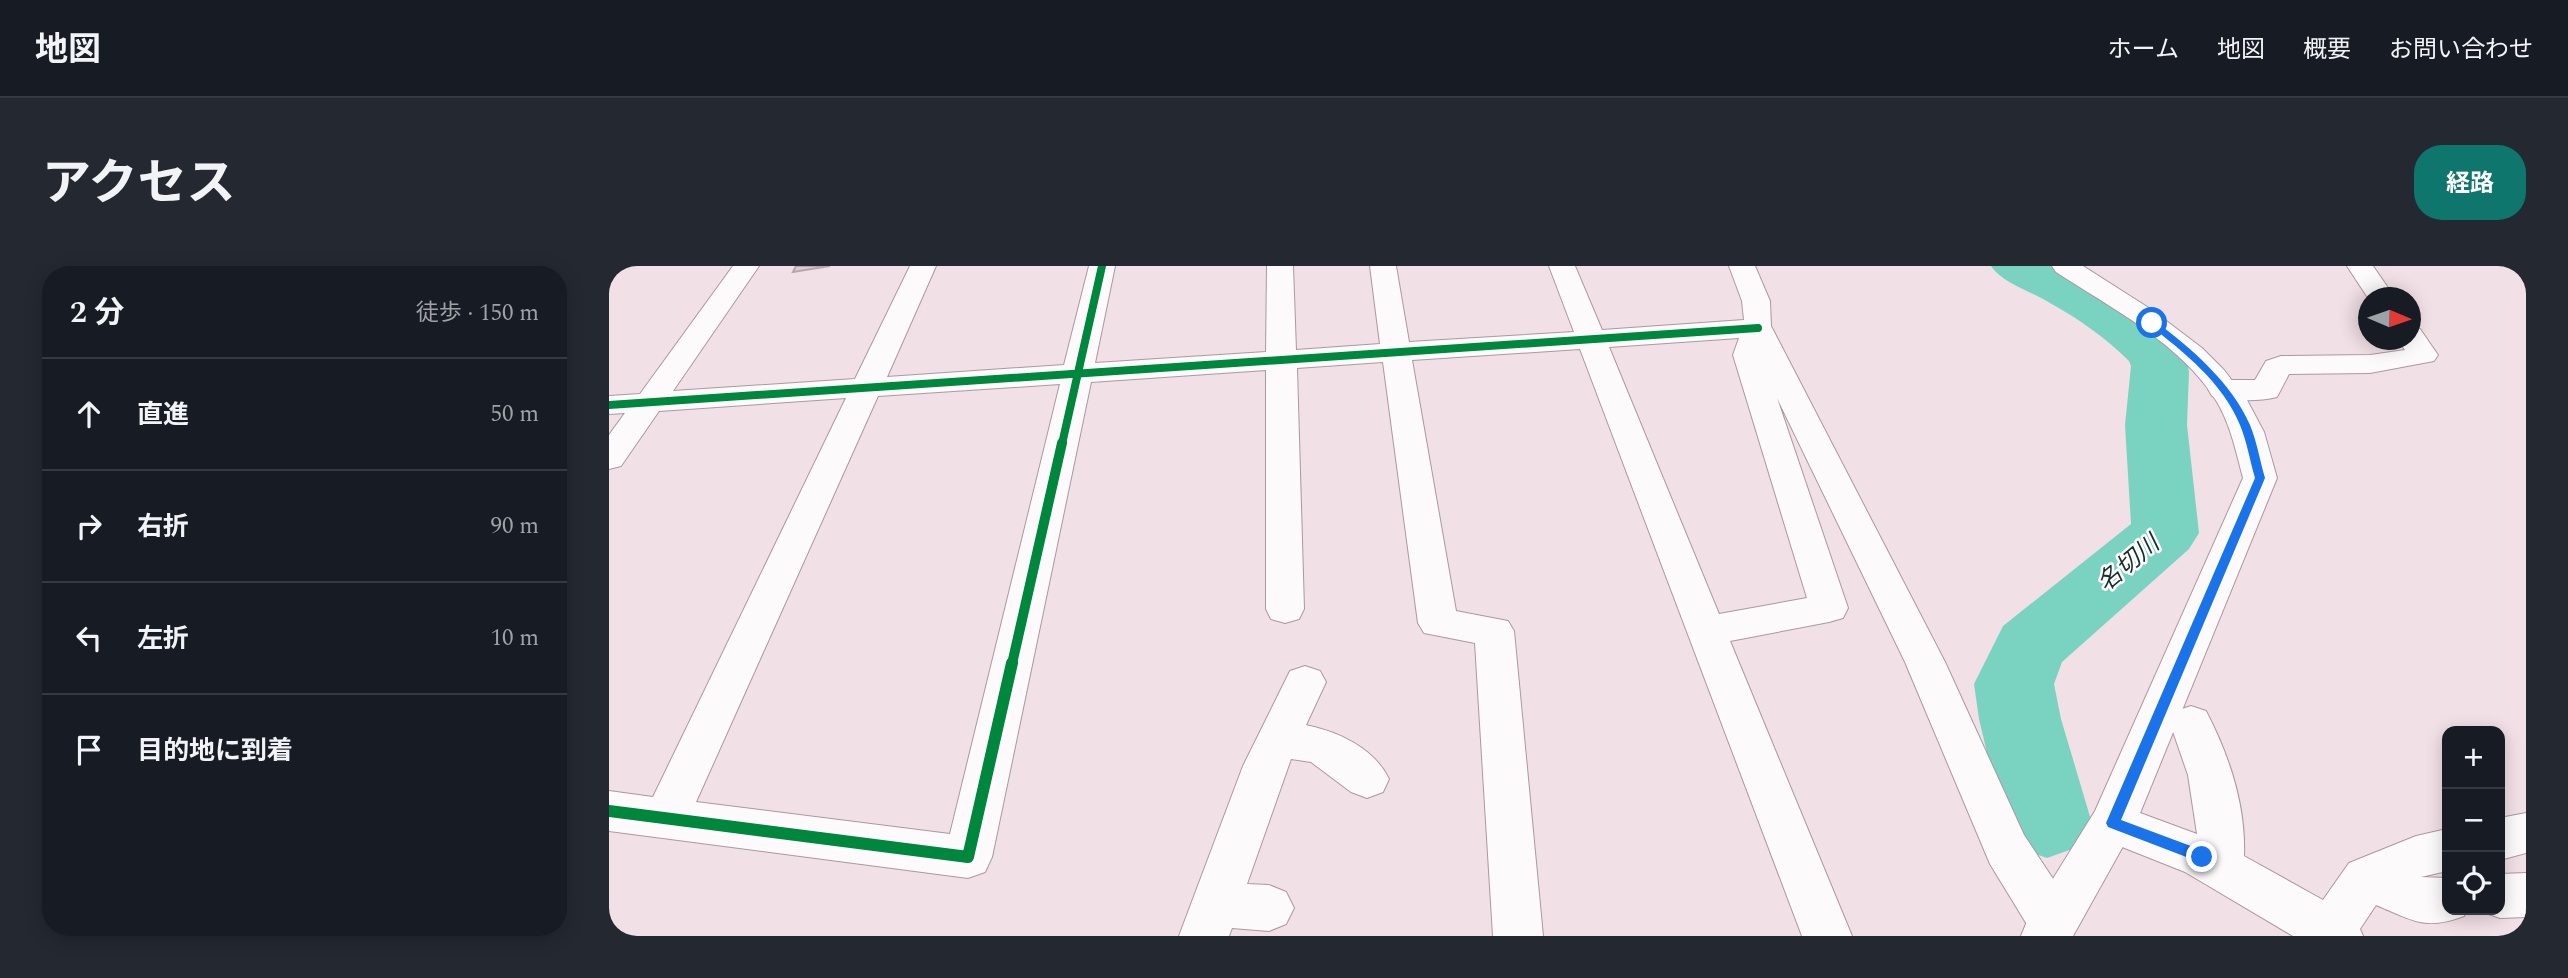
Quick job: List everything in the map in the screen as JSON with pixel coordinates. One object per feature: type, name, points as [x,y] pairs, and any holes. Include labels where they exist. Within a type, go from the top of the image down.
[{"type":"street","points":[[609,459],[746,266]]},
{"type":"street","points":[[666,818],[923,266]]},
{"type":"street","points":[[609,811],[968,857],[1102,266]]},
{"type":"street","points":[[1280,266],[1285,609]]},
{"type":"street","points":[[1383,266],[1438,623],[1494,631],[1518,936]]},
{"type":"street","points":[[1562,266],[1827,936]]},
{"type":"street","points":[[1707,631],[1829,608],[1748,355],[1761,312],[1742,266]]},
{"type":"street","points":[[2049,929],[2113,823],[2260,478],[2245,425],[2223,389],[2188,351],[2152,323],[2065,266]]},
{"type":"street","points":[[2360,266],[2374,287]]},
{"type":"street","points":[[609,405],[1758,328]]},
{"type":"street","points":[[1758,328],[1925,662],[2007,849],[2049,929]]},
{"type":"street","points":[[2223,389],[2266,390],[2281,365],[2370,366],[2423,355],[2420,350]]},
{"type":"street","points":[[1210,920],[1265,766],[1305,681]]},
{"type":"street","points":[[2191,723],[2208,772],[2223,835],[2220,867]]},
{"type":"street","points":[[1277,743],[1299,741],[1333,752],[1342,756],[1367,779]]},
{"type":"street","points":[[2113,823],[2202,857],[2335,934],[2366,878],[2416,857],[2442,851]]},
{"type":"street","points":[[2505,838],[2526,833]]},
{"type":"street","points":[[2366,878],[2425,902],[2442,900]]},
{"type":"street","points":[[2505,897],[2526,895]]},
{"type":"street","points":[[1210,920],[1269,908]]},
{"type":"building","points":[[796,266],[830,266],[793,272]]},
{"type":"waterway","name":"名切川","points":[[2016,266],[2071,292],[2115,321],[2150,349],[2158,361],[2160,372],[2156,425],[2165,533],[2030,646],[2014,684],[2020,719],[2047,820]]},
{"type":"cycle path","points":[[609,811],[968,857],[1102,266]]},
{"type":"cycle path","points":[[609,405],[1758,328]]},
{"type":"route","points":[[2152,323],[2188,351],[2223,389],[2245,425],[2260,478],[2113,823],[2202,857]]}]
